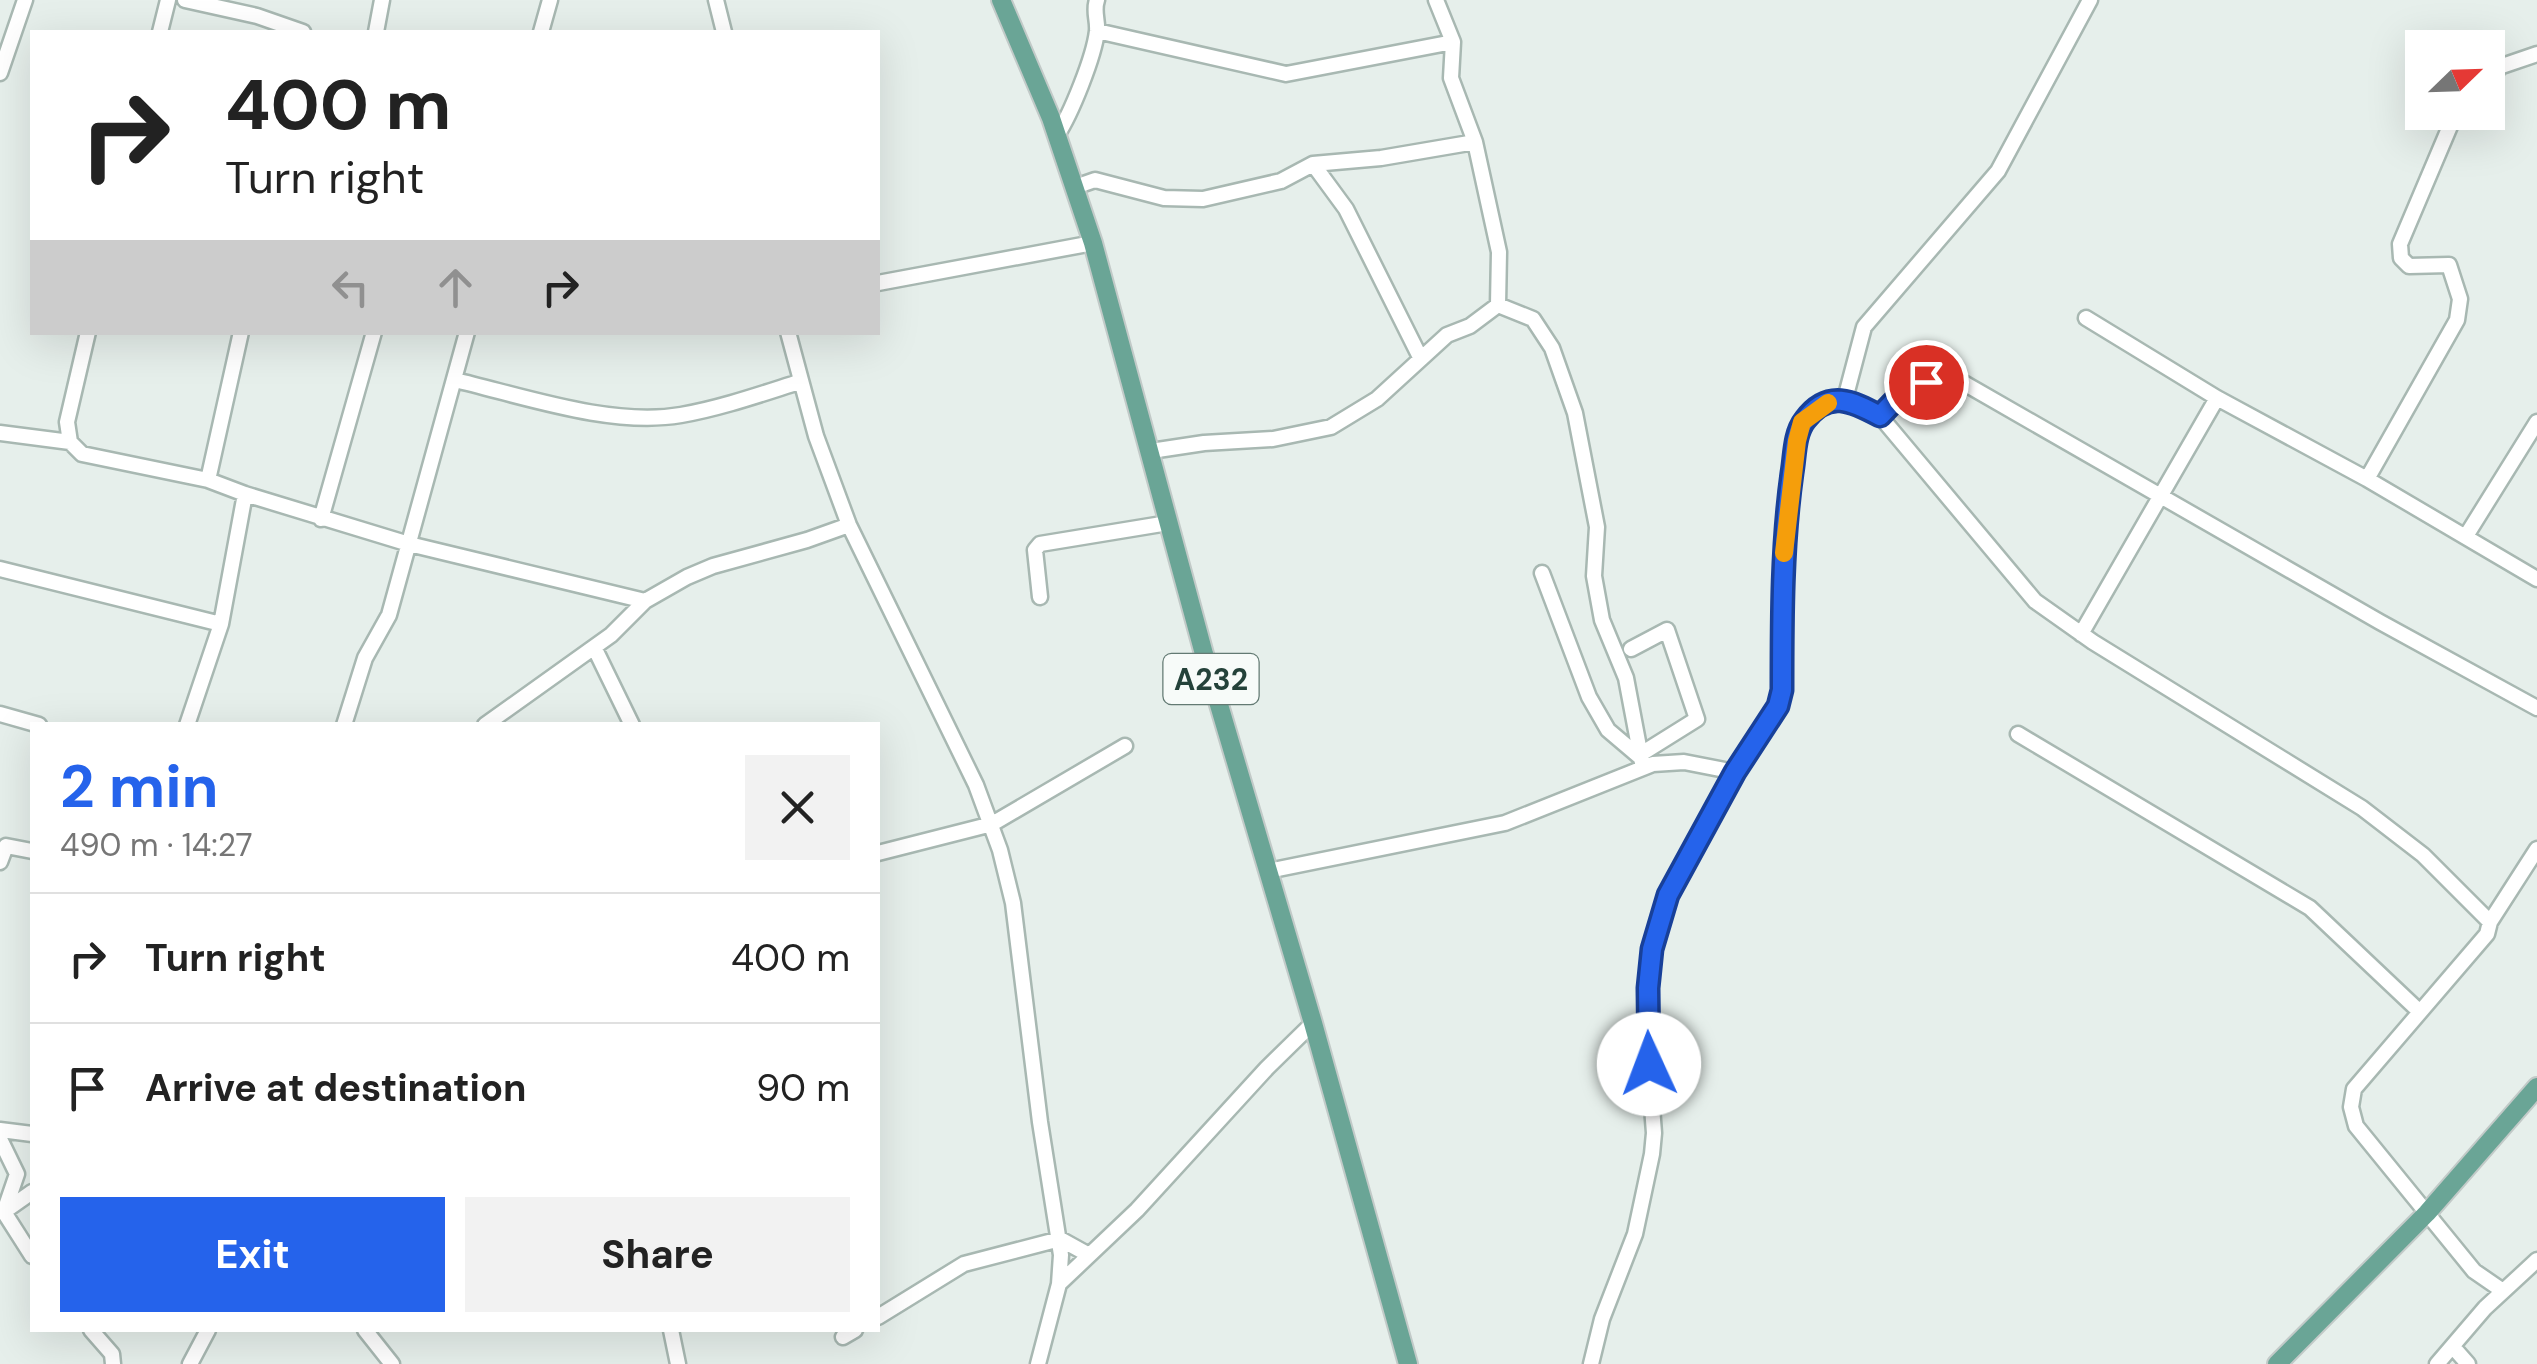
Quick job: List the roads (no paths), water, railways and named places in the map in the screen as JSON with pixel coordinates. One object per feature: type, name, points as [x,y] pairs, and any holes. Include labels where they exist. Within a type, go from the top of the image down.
[{"type":"main road","name":"A232","points":[[1001,0],[1076,187],[1408,1364]]},
{"type":"main road","points":[[2277,1364],[2427,1213],[2535,1093]]},
{"type":"street","points":[[0,72],[26,0]]},
{"type":"street","points":[[160,30],[168,0]]},
{"type":"street","points":[[185,0],[257,16],[297,30]]},
{"type":"street","points":[[376,30],[382,0]]},
{"type":"street","points":[[542,30],[550,0]]},
{"type":"street","points":[[716,0],[724,30]]},
{"type":"street","points":[[1057,134],[1069,117],[1097,31],[1097,0]]},
{"type":"street","points":[[1436,0],[1454,42],[1450,78],[1475,142],[1499,252],[1498,305]]},
{"type":"street","points":[[1845,399],[1864,327],[1998,171],[2090,0]]},
{"type":"street","points":[[1097,31],[1286,74],[1454,42]]},
{"type":"street","points":[[2505,65],[2537,54]]},
{"type":"street","points":[[2368,480],[2457,320],[2460,298],[2449,265],[2410,266],[2401,258],[2400,244],[2448,130]]},
{"type":"street","points":[[1076,187],[1095,180],[1164,198],[1202,199],[1281,181],[1313,164],[1381,158],[1475,142]]},
{"type":"street","points":[[1313,164],[1346,209],[1420,357]]},
{"type":"street","points":[[880,283],[1093,244]]},
{"type":"street","points":[[1150,450],[1272,438],[1332,427],[1377,399],[1447,335],[1470,326],[1498,305]]},
{"type":"street","points":[[1498,305],[1533,319],[1552,348],[1576,413],[1597,527],[1594,576],[1602,620],[1626,678],[1642,761]]},
{"type":"street","points":[[2086,318],[2217,398],[2537,578]]},
{"type":"street","points":[[87,335],[67,422],[70,442],[82,454],[208,480],[409,544],[644,601]]},
{"type":"street","points":[[208,480],[240,335]]},
{"type":"street","points":[[321,518],[373,335]]},
{"type":"street","points":[[345,722],[366,658],[389,616],[466,335]]},
{"type":"street","points":[[789,335],[800,382],[849,525],[940,707],[992,824],[1013,903],[1040,1122],[1060,1238],[1059,1284],[1038,1364]]},
{"type":"street","points":[[454,380],[587,412],[646,417],[679,416],[800,382]]},
{"type":"street","points":[[1880,416],[1902,393],[1916,385],[1962,382],[2537,708]]},
{"type":"street","points":[[2081,634],[2217,398]]},
{"type":"street","points":[[1591,1364],[1602,1319],[1635,1234],[1652,1154],[1653,1095],[1646,1029],[1652,949],[1668,895],[1735,772],[1778,706],[1782,690],[1784,528],[1797,441],[1802,422],[1829,402],[1845,399],[1880,416],[2036,600],[2081,634],[2362,808],[2423,855],[2490,922]]},
{"type":"street","points":[[2466,536],[2532,444],[2537,422]]},
{"type":"street","points":[[0,434],[70,442]]},
{"type":"street","points":[[189,722],[221,624],[245,494]]},
{"type":"street","points":[[1040,597],[1036,550],[1040,544],[1168,522]]},
{"type":"street","points":[[489,722],[611,635],[644,601],[713,566],[849,525]]},
{"type":"street","points":[[0,568],[221,624]]},
{"type":"street","points":[[1542,572],[1590,697],[1608,730],[1642,761],[1684,762],[1735,772]]},
{"type":"street","points":[[1268,871],[1505,823],[1642,761],[1696,719],[1667,630],[1632,649]]},
{"type":"street","points":[[594,646],[631,722]]},
{"type":"street","points":[[0,714],[30,722]]},
{"type":"street","points":[[2018,734],[2310,908],[2420,1012]]},
{"type":"street","points":[[880,853],[992,824],[1124,746]]},
{"type":"street","points":[[0,862],[3,846],[30,852]]},
{"type":"street","points":[[2503,1291],[2474,1270],[2356,1126],[2350,1107],[2354,1089],[2487,934],[2490,922],[2537,849]]},
{"type":"street","points":[[1059,1284],[1137,1210],[1267,1068],[1313,1024]]},
{"type":"street","points":[[0,1130],[30,1134]]},
{"type":"street","points":[[0,1139],[17,1174],[2,1212]]},
{"type":"street","points":[[2,1212],[30,1193]]},
{"type":"street","points":[[2,1212],[30,1253]]},
{"type":"street","points":[[880,1315],[964,1264],[1060,1238],[1088,1254]]},
{"type":"street","points":[[2438,1364],[2503,1291],[2536,1264]]},
{"type":"street","points":[[92,1332],[112,1354],[113,1364]]},
{"type":"street","points":[[190,1364],[207,1332]]},
{"type":"street","points":[[367,1332],[392,1364]]},
{"type":"street","points":[[672,1332],[678,1364]]},
{"type":"street","points":[[2452,1347],[2468,1364]]}]
